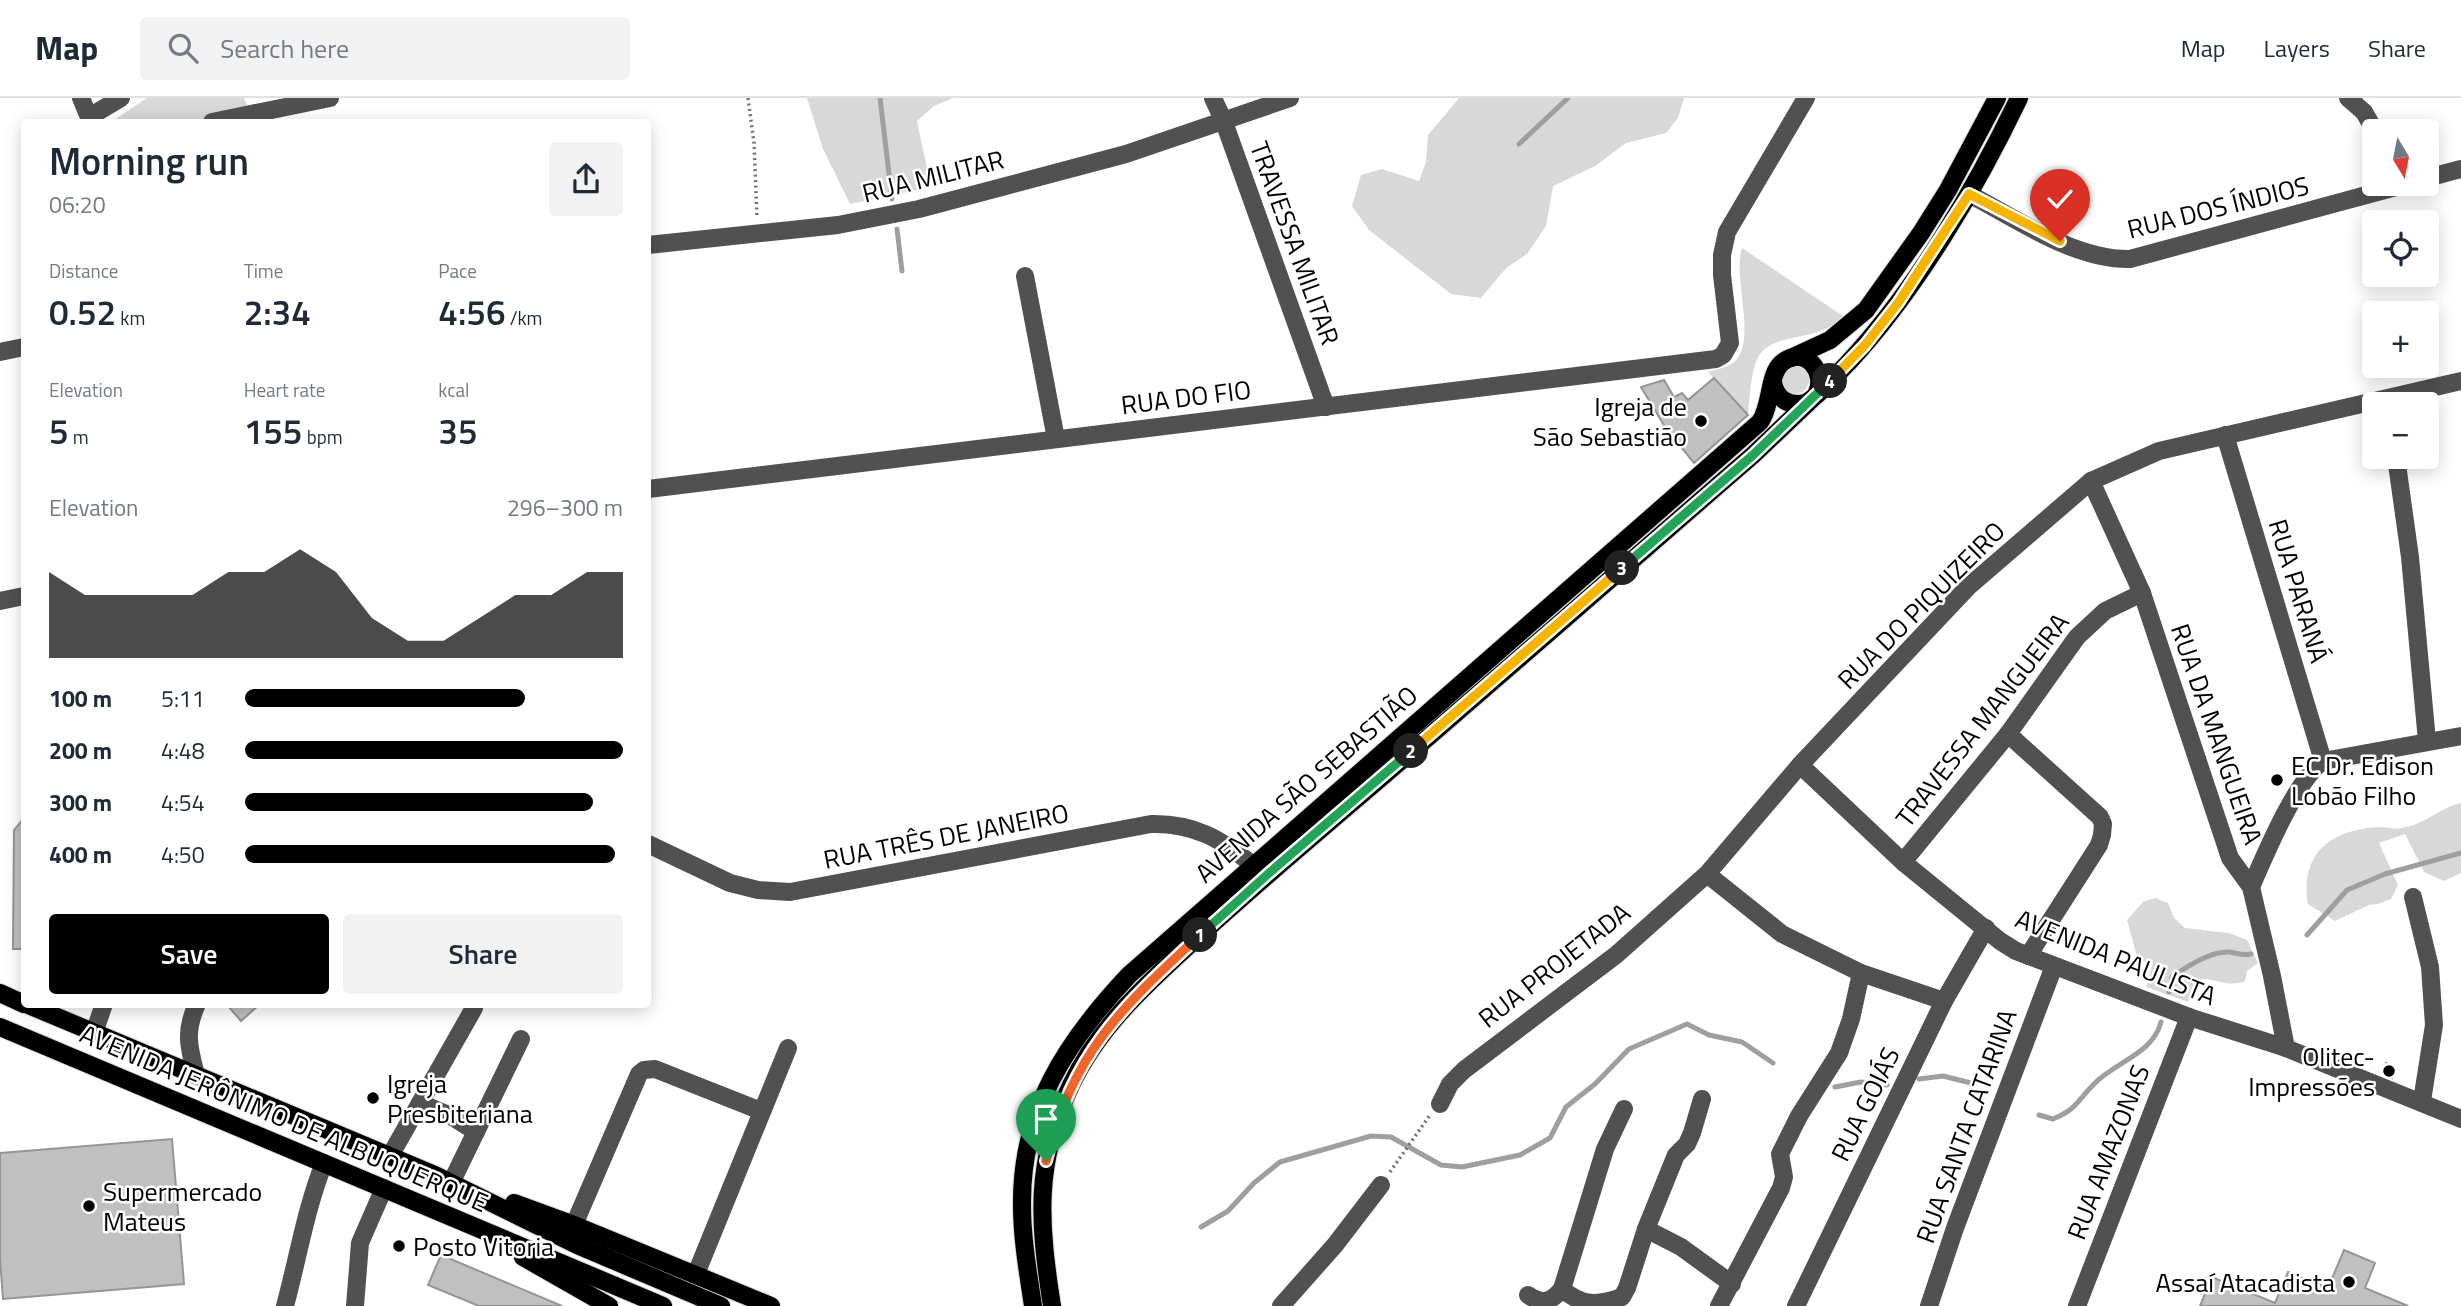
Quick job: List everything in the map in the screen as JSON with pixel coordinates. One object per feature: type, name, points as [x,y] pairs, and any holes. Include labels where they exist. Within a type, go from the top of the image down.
[{"type":"main road","points":[[1789,359],[1804,358],[1816,367],[1820,381],[1814,397],[1806,403],[1791,404],[1778,396],[1773,382],[1777,368],[1789,359],[1830,340],[1866,310],[1948,190],[1997,98]]},
{"type":"main road","name":"AVENIDA SÃO SEBASTIÃO","points":[[1052,1306],[1042,1238],[1041,1201],[1046,1161],[1055,1124],[1071,1084],[1090,1051],[1114,1019],[1143,988],[1268,874],[1732,474],[1814,397],[1865,345],[1898,303],[1969,194],[2019,98]]},
{"type":"main road","name":"AVENIDA SÃO SEBASTIÃO","points":[[1032,1306],[1023,1241],[1025,1164],[1033,1124],[1045,1090],[1062,1058],[1084,1026],[1129,975],[1760,422],[1770,402],[1773,382]]},
{"type":"main road","name":"AVENIDA JERÔNIMO DE ALBUQUERQUE","points":[[0,993],[21,1002]]},
{"type":"main road","name":"AVENIDA JERÔNIMO DE ALBUQUERQUE","points":[[35,1008],[444,1178],[577,1245],[721,1306]]},
{"type":"main road","name":"AVENIDA JERÔNIMO DE ALBUQUERQUE","points":[[0,1027],[663,1306]]},
{"type":"main road","points":[[444,1178],[574,1225],[771,1306]]},
{"type":"main road","points":[[465,1223],[609,1306]]},
{"type":"street","points":[[81,98],[90,119]]},
{"type":"street","points":[[91,119],[121,98]]},
{"type":"street","points":[[227,119],[330,98]]},
{"type":"street","name":"TRAVESSA MILITAR","points":[[1213,98],[1326,407]]},
{"type":"street","name":"RUA MILITAR","points":[[651,245],[838,225],[919,209],[1126,154],[1290,98]]},
{"type":"street","name":"RUA DO FIO","points":[[651,489],[1716,359],[1727,349],[1730,335],[1723,288],[1722,255],[1727,232],[1806,98]]},
{"type":"street","points":[[2348,98],[2368,119]]},
{"type":"street","points":[[2440,175],[2461,169]]},
{"type":"street","name":"RUA DOS ÍNDIOS","points":[[1969,194],[2078,249],[2105,258],[2130,259],[2362,196]]},
{"type":"street","points":[[1025,276],[1056,439]]},
{"type":"street","points":[[0,352],[21,348]]},
{"type":"street","name":"RUA DO PIQUIZEIRO","points":[[2421,392],[2461,381]]},
{"type":"street","name":"RUA DO PIQUIZEIRO","points":[[1707,874],[1800,765],[1968,587],[2091,481],[2159,451],[2362,407]]},
{"type":"street","name":"RUA PARANÁ","points":[[2225,435],[2323,761]]},
{"type":"street","points":[[2398,469],[2420,649],[2427,741]]},
{"type":"street","name":"RUA DA MANGUEIRA","points":[[2091,481],[2142,593],[2230,858],[2250,887],[2286,1048]]},
{"type":"street","name":"TRAVESSA MANGUEIRA","points":[[1903,862],[2008,734],[2077,637],[2105,611],[2142,593]]},
{"type":"street","points":[[0,601],[21,597]]},
{"type":"street","points":[[2008,734],[2100,817],[2103,824],[2099,845],[2028,956]]},
{"type":"street","points":[[2250,887],[2311,769],[2323,761],[2461,736]]},
{"type":"street","name":"AVENIDA PAULISTA","points":[[1800,765],[1903,862],[2000,941],[2028,956],[2189,1017],[2286,1048],[2461,1119]]},
{"type":"street","name":"RUA TRÊS DE JANEIRO","points":[[651,845],[730,883],[758,890],[790,892],[1151,824],[1193,829],[1212,836],[1226,843],[1253,865]]},
{"type":"street","points":[[1707,874],[1782,934],[1861,973],[1944,1001]]},
{"type":"street","name":"RUA PROJETADA","points":[[1440,1104],[1450,1084],[1464,1070],[1616,955],[1707,874]]},
{"type":"street","points":[[2413,897],[2430,967],[2434,1025],[2422,1101]]},
{"type":"street","name":"RUA GOIÁS","points":[[1796,1306],[1944,1001],[1986,928]]},
{"type":"street","name":"RUA SANTA CATARINA","points":[[1929,1306],[1955,1228],[2054,966]]},
{"type":"street","points":[[1719,1306],[1781,1188],[1784,1177],[1780,1154],[1799,1116],[1839,1053],[1851,1019],[1861,973]]},
{"type":"street","points":[[94,1032],[103,1008]]},
{"type":"street","points":[[195,1008],[187,1041],[196,1075]]},
{"type":"street","points":[[390,1156],[474,1009]]},
{"type":"street","name":"RUA AMAZONAS","points":[[2077,1306],[2189,1017]]},
{"type":"street","points":[[444,1178],[476,1132],[521,1039]]},
{"type":"street","points":[[696,1274],[788,1048]]},
{"type":"street","points":[[574,1225],[639,1074],[644,1070],[655,1069],[761,1111]]},
{"type":"street","points":[[1562,1289],[1575,1300],[1592,1304],[1622,1297],[1628,1288],[1646,1229],[1676,1154],[1687,1144],[1702,1099]]},
{"type":"street","points":[[420,1102],[451,1116],[476,1132]]},
{"type":"street","points":[[1528,1295],[1536,1301],[1546,1302],[1562,1289],[1605,1149],[1624,1110]]},
{"type":"street","points":[[285,1306],[312,1192],[324,1163]]},
{"type":"street","points":[[1281,1306],[1335,1245],[1381,1185]]},
{"type":"street","points":[[355,1306],[360,1243],[384,1188]]},
{"type":"street","points":[[1646,1229],[1681,1247],[1732,1284]]},
{"type":"path","points":[[748,98],[754,143],[757,234]]},
{"type":"path","points":[[1392,1168],[1425,1121]]},
{"type":"shaded area","points":[[147,98],[244,98],[249,110],[202,119],[116,119]]},
{"type":"shaded area","points":[[807,98],[953,98],[934,106],[917,121],[931,187],[850,204],[823,149]]},
{"type":"shaded area","points":[[1459,98],[1684,98],[1678,118],[1666,133],[1626,143],[1595,166],[1553,186],[1546,226],[1527,254],[1506,268],[1481,298],[1451,294],[1369,230],[1352,206],[1361,175],[1382,169],[1419,181],[1426,162],[1428,135]]},
{"type":"shaded area","points":[[1742,248],[1843,316],[1819,331],[1781,341],[1761,353],[1752,377],[1748,415],[1708,372],[1731,364],[1741,353],[1744,340],[1740,275]]},
{"type":"shaded area","points":[[1795,366],[1805,370],[1809,380],[1805,390],[1795,394],[1785,390],[1781,380],[1785,370]]},
{"type":"shaded area","points":[[2461,803],[2461,873],[2444,881],[2424,872],[2405,834],[2379,843],[2398,885],[2391,899],[2369,905],[2335,921],[2308,904],[2309,870],[2323,847],[2334,839],[2363,829],[2397,829],[2411,826]]},
{"type":"shaded area","points":[[2155,898],[2168,903],[2174,918],[2185,928],[2229,933],[2247,940],[2258,963],[2247,971],[2245,981],[2232,984],[2199,979],[2188,1002],[2146,987],[2153,963],[2138,960],[2127,920],[2143,902]]},
{"type":"building","name":"Igreja de São Sebastião","points":[[1714,378],[1748,415],[1694,463],[1665,427],[1641,387],[1664,380],[1674,397],[1682,393],[1688,400]]},
{"type":"building","points":[[21,822],[21,949],[13,949],[14,830]]},
{"type":"building","points":[[230,1008],[256,1008],[241,1021]]},
{"type":"building","name":"Olitec- Impressões","points":[[2386,1063],[2392,1065],[2392,1078],[2385,1076]]},
{"type":"building","name":"Supermercado Mateus","points":[[172,1139],[184,1284],[3,1299],[0,1259],[0,1153]]},
{"type":"building","name":"Assaí Atacadista","points":[[2344,1250],[2375,1263],[2365,1288],[2408,1306],[2200,1306],[2212,1277],[2275,1303],[2288,1272],[2328,1288]]},
{"type":"building","points":[[441,1255],[562,1306],[479,1306],[428,1285]]},
{"type":"waterway","points":[[880,98],[892,199]]},
{"type":"waterway","points":[[1519,144],[1568,98]]},
{"type":"waterway","points":[[897,229],[902,271]]},
{"type":"waterway","points":[[2307,935],[2347,890],[2385,874],[2461,853]]},
{"type":"waterway","points":[[2169,992],[2172,977],[2199,960],[2222,952],[2251,954]]},
{"type":"waterway","points":[[2039,1115],[2053,1119],[2072,1108],[2103,1076],[2142,1050],[2157,1033],[2161,1022]]},
{"type":"waterway","points":[[1201,1227],[1228,1211],[1254,1183],[1280,1162],[1371,1136],[1391,1137],[1441,1165],[1462,1167],[1520,1155],[1550,1138],[1566,1107],[1595,1084],[1629,1049],[1687,1024],[1709,1035],[1742,1042],[1773,1063]]},
{"type":"waterway","points":[[1919,1079],[1943,1076],[1971,1083]]},
{"type":"waterway","points":[[1835,1087],[1861,1082],[1887,1085]]},
{"type":"place","name":"Igreja de São Sebastião","points":[[1701,421]]},
{"type":"place","name":"EC Dr. Edison Lobão Filho","points":[[2277,780]]},
{"type":"place","name":"Olitec- Impressões","points":[[2389,1071]]},
{"type":"place","name":"Igreja Presbiteriana","points":[[373,1098]]},
{"type":"place","name":"Supermercado Mateus","points":[[89,1206]]},
{"type":"place","name":"Posto Vitoria","points":[[399,1246]]},
{"type":"place","name":"Assaí Atacadista","points":[[2349,1282]]},
{"type":"route","points":[[1046,1161],[1055,1124],[1071,1084],[1090,1051],[1114,1019],[1143,988],[1268,874],[1753,455],[1812,399],[1865,345],[1898,303],[1969,194],[2060,241]]}]
